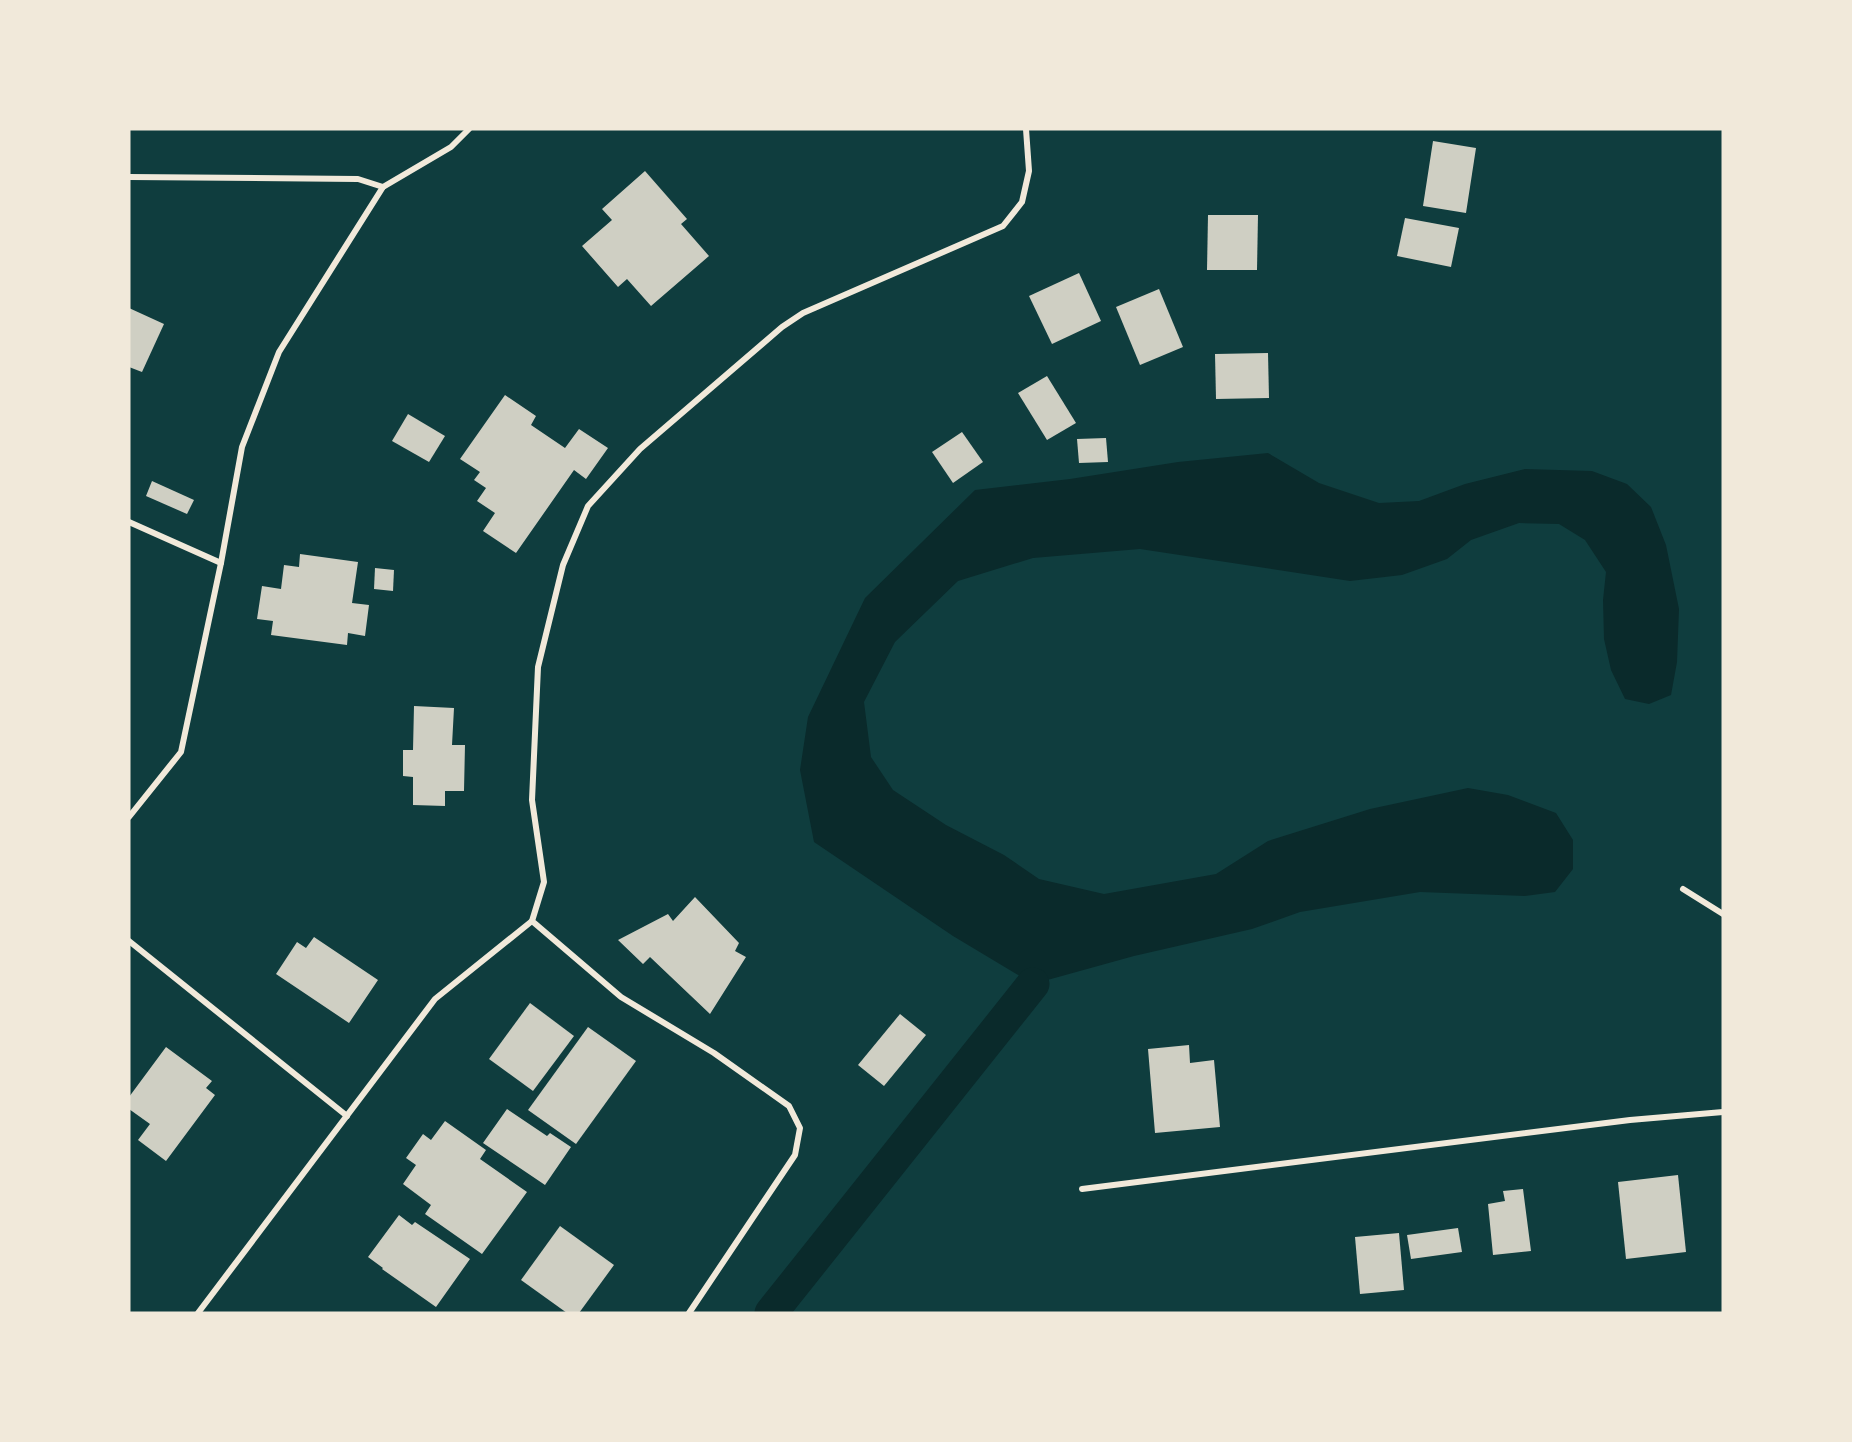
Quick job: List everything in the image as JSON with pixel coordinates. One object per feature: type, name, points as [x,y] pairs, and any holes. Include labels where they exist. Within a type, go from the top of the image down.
[{"type":"street","points":[[129,817],[181,752],[221,563],[242,447],[279,352],[383,188],[450,147],[469,129]]},
{"type":"street","points":[[198,1313],[435,999],[532,921],[544,882],[532,800],[538,667],[564,565],[588,506],[640,449],[782,327],[803,313],[1003,226],[1022,202],[1029,171],[1026,129]]},
{"type":"street","points":[[129,177],[358,179],[383,188]]},
{"type":"street","points":[[129,522],[221,563]]},
{"type":"street","points":[[1683,889],[1723,914]]},
{"type":"street","points":[[532,921],[621,997],[714,1053],[789,1106],[800,1128],[795,1155],[689,1313]]},
{"type":"street","points":[[129,941],[346,1116]]},
{"type":"street","points":[[1082,1189],[1630,1120],[1723,1112]]},
{"type":"water","points":[[1268,453],[1319,483],[1379,503],[1419,501],[1465,484],[1525,469],[1592,471],[1627,484],[1651,507],[1666,545],[1679,609],[1677,662],[1671,695],[1649,704],[1625,699],[1611,670],[1604,639],[1603,600],[1606,572],[1585,540],[1559,524],[1519,523],[1471,540],[1447,559],[1402,575],[1350,581],[1140,549],[1033,558],[958,581],[895,642],[864,702],[871,757],[893,790],[946,825],[1004,855],[1039,879],[1104,894],[1216,874],[1268,841],[1370,809],[1468,788],[1508,795],[1556,813],[1573,840],[1573,869],[1555,892],[1525,896],[1420,892],[1300,912],[1252,929],[1134,956],[1033,984],[953,936],[814,842],[800,770],[808,717],[865,598],[975,490],[1070,479],[1178,462]]},
{"type":"building","points":[[1433,141],[1476,148],[1466,213],[1423,206]]},
{"type":"building","points":[[645,171],[687,219],[681,224],[709,256],[651,306],[627,279],[618,287],[582,246],[612,220],[602,209]]},
{"type":"building","points":[[1208,215],[1258,215],[1257,270],[1207,270]]},
{"type":"building","points":[[1405,218],[1459,228],[1451,267],[1397,256]]},
{"type":"building","points":[[1079,273],[1101,321],[1052,344],[1029,296]]},
{"type":"building","points":[[1159,289],[1183,347],[1140,365],[1116,307]]},
{"type":"building","points":[[129,308],[164,324],[142,372],[129,367]]},
{"type":"building","points":[[1268,353],[1269,398],[1216,399],[1215,354]]},
{"type":"building","points":[[1047,376],[1076,423],[1047,440],[1018,393]]},
{"type":"building","points":[[505,395],[536,416],[531,425],[565,448],[579,429],[608,448],[586,479],[574,470],[516,553],[483,531],[495,513],[477,501],[486,488],[474,480],[480,472],[460,459]]},
{"type":"building","points":[[408,414],[445,436],[429,462],[392,441]]},
{"type":"building","points":[[962,432],[983,462],[953,483],[932,452]]},
{"type":"building","points":[[1106,438],[1108,462],[1079,463],[1077,439]]},
{"type":"building","points":[[152,481],[194,500],[187,514],[146,496]]},
{"type":"building","points":[[300,554],[358,562],[352,603],[369,605],[365,636],[348,633],[347,645],[271,635],[273,621],[257,619],[262,586],[281,589],[284,565],[299,567]]},
{"type":"building","points":[[375,568],[394,570],[393,591],[374,589]]},
{"type":"building","points":[[414,706],[454,708],[452,745],[465,745],[464,791],[445,791],[445,806],[413,805],[413,777],[403,776],[403,750],[413,750]]},
{"type":"building","points":[[695,897],[739,943],[735,951],[746,957],[710,1014],[650,957],[643,964],[618,940],[668,914],[673,921]]},
{"type":"building","points":[[314,937],[378,980],[349,1023],[276,974],[297,942],[306,948]]},
{"type":"building","points":[[530,1003],[574,1036],[533,1091],[489,1059]]},
{"type":"building","points":[[900,1014],[926,1035],[884,1086],[858,1065]]},
{"type":"building","points":[[588,1027],[636,1061],[576,1144],[528,1110]]},
{"type":"building","points":[[1189,1045],[1190,1063],[1214,1060],[1220,1127],[1155,1133],[1148,1049]]},
{"type":"building","points":[[166,1047],[212,1081],[206,1088],[215,1095],[166,1161],[138,1140],[150,1124],[129,1109],[129,1097]]},
{"type":"building","points":[[507,1109],[547,1136],[550,1133],[571,1147],[545,1185],[483,1143]]},
{"type":"building","points":[[445,1121],[486,1150],[480,1159],[527,1192],[482,1254],[425,1214],[431,1205],[403,1184],[416,1165],[406,1158],[423,1134],[431,1140]]},
{"type":"building","points":[[1678,1175],[1686,1252],[1626,1259],[1618,1182]]},
{"type":"building","points":[[1523,1189],[1531,1251],[1493,1255],[1488,1204],[1505,1201],[1503,1191]]},
{"type":"building","points":[[399,1215],[412,1225],[415,1222],[470,1259],[436,1307],[368,1257]]},
{"type":"building","points":[[560,1226],[614,1265],[579,1313],[567,1313],[521,1280]]},
{"type":"building","points":[[1458,1228],[1462,1252],[1411,1259],[1407,1235]]},
{"type":"building","points":[[1399,1233],[1404,1290],[1360,1294],[1355,1237]]},
{"type":"waterway","points":[[771,1313],[1033,984]]}]
